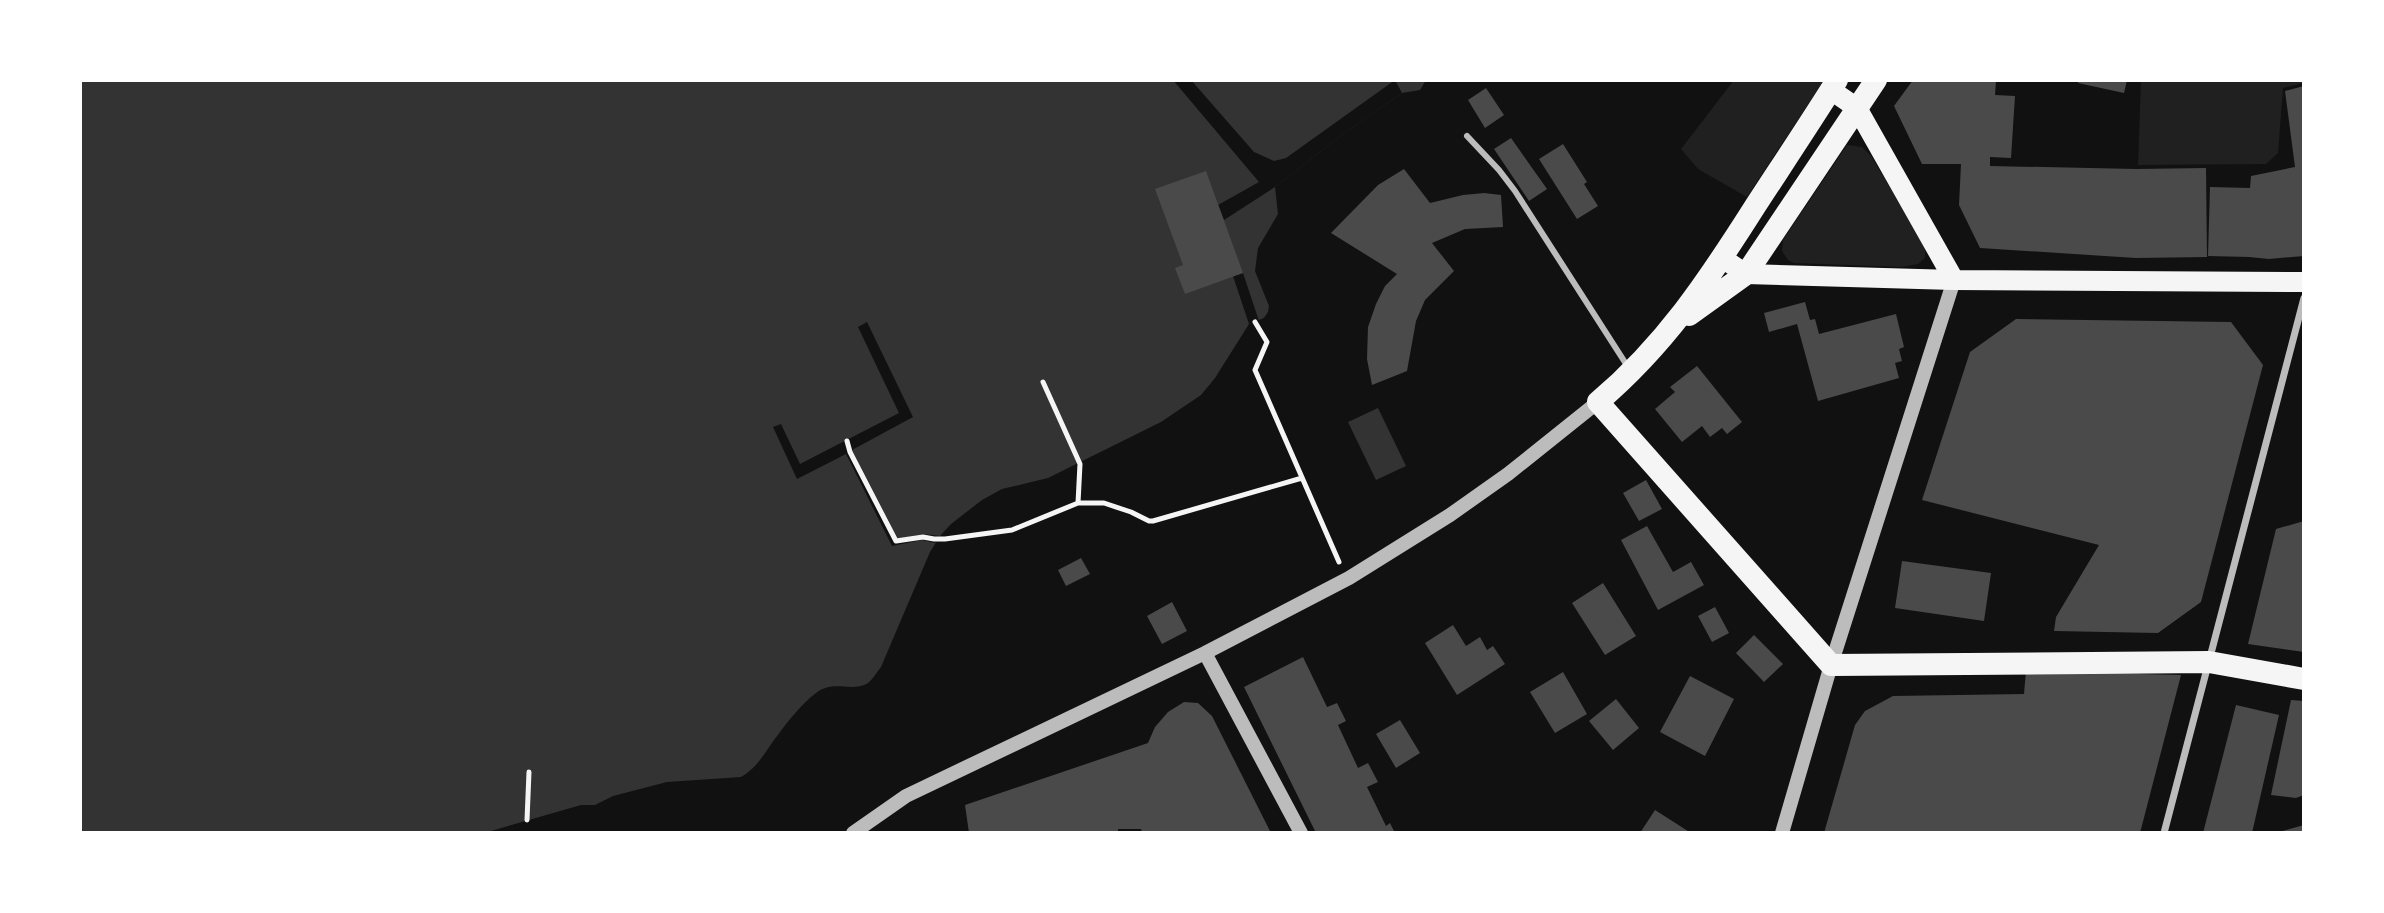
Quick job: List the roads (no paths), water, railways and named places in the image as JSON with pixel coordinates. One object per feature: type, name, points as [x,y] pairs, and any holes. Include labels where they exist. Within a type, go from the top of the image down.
[{"type":"highway","points":[[1675,325],[1746,274],[1876,80]]},
{"type":"highway","points":[[1834,85],[1675,325],[1632,373],[1598,402],[1831,665],[2209,662],[2304,679]]},
{"type":"main road","points":[[1834,85],[1857,108],[1954,280]]},
{"type":"main road","points":[[1722,258],[1746,274],[1954,280],[2304,282]]},
{"type":"street","points":[[1782,833],[1831,665],[1954,280]]},
{"type":"street","points":[[2164,833],[2304,298]]},
{"type":"street","points":[[853,833],[906,796],[1205,653],[1349,578],[1450,515],[1508,474],[1598,402]]},
{"type":"street","points":[[1205,653],[1301,833]]},
{"type":"lane","points":[[1467,136],[1515,191],[1632,373]]}]
